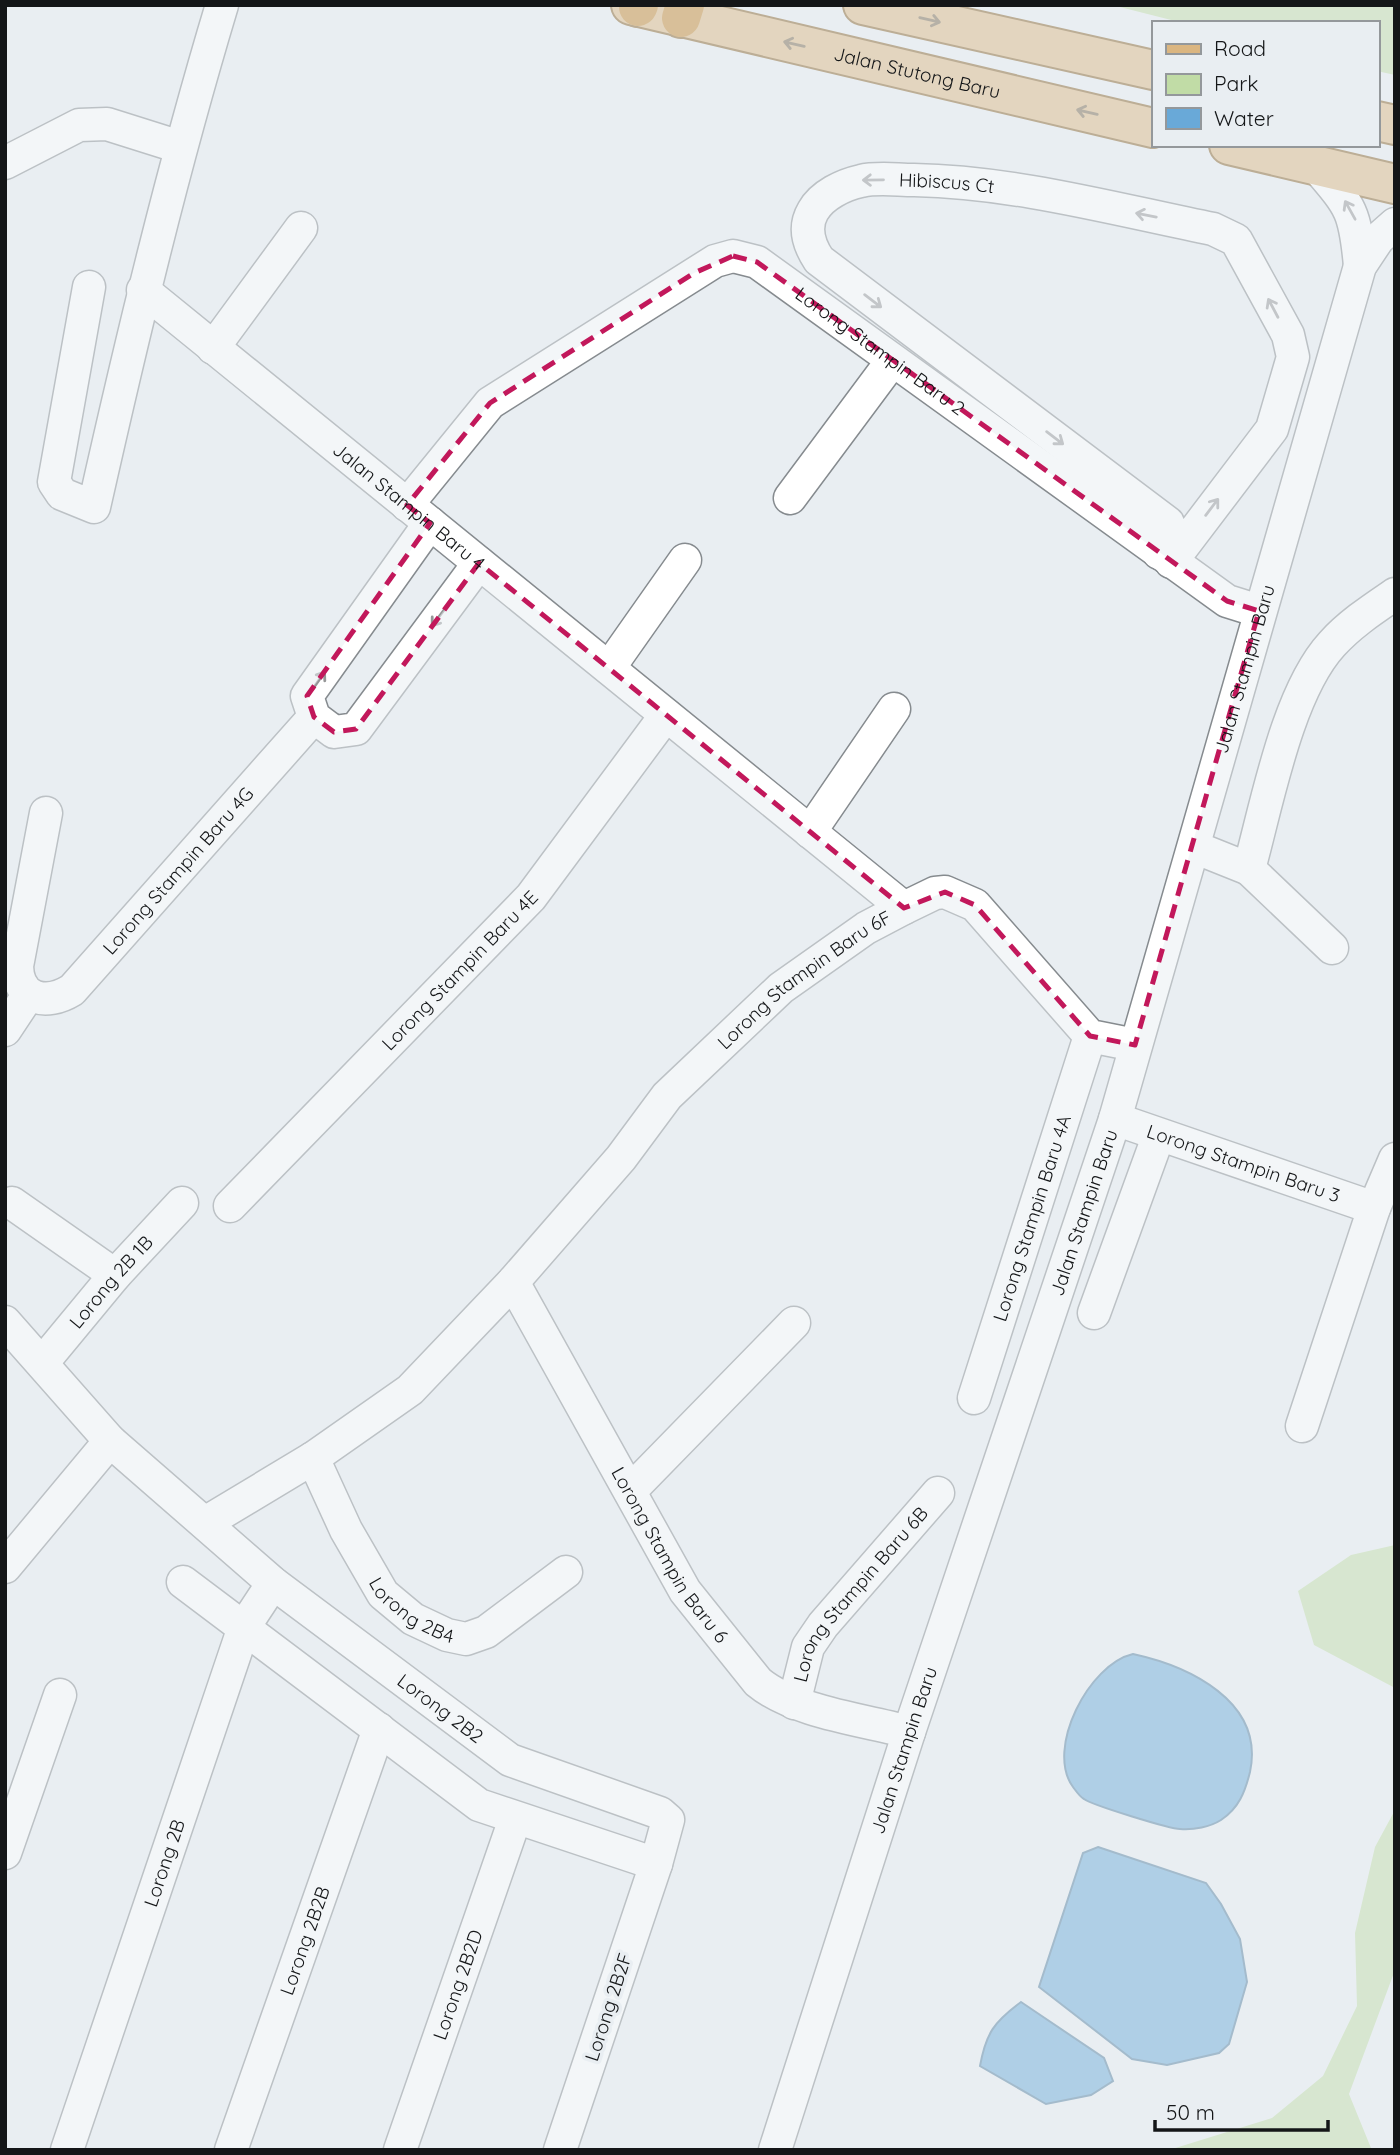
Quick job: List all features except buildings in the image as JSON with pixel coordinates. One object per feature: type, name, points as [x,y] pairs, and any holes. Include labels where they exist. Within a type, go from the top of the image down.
[{"type":"main road","points":[[863,5],[1152,70]]},
{"type":"main road","name":"Jalan Stutong Baru","points":[[636,6],[683,12],[1152,128]]},
{"type":"main road","points":[[1238,147],[1395,184]]},
{"type":"street","points":[[89,287],[54,482],[62,494],[94,507],[143,290],[180,147],[222,5]]},
{"type":"street","points":[[5,163],[79,125],[107,124],[180,147]]},
{"type":"street","name":"Jalan Stampin Baru","points":[[1315,165],[1341,195],[1356,222],[1360,266]]},
{"type":"street","name":"Hibiscus Ct","points":[[863,180],[966,181],[1213,229],[1236,240],[1288,335],[1293,357],[1272,429],[1165,557],[1171,533],[1168,523],[819,260],[810,247],[807,232],[810,216],[817,203],[837,189],[863,180]]},
{"type":"street","name":"Jalan Stampin Baru","points":[[775,2150],[909,1732],[1115,1119],[1360,266],[1378,239],[1395,224]]},
{"type":"street","points":[[213,348],[301,228]]},
{"type":"street","name":"Lorong Stampin Baru 2","points":[[419,514],[490,404],[694,273],[733,256],[757,262],[1227,601],[1259,611]]},
{"type":"street","name":"Jalan Stampin Baru 4","points":[[143,290],[904,908]]},
{"type":"street","points":[[790,498],[892,361]]},
{"type":"street","points":[[419,514],[307,696],[314,717],[334,732],[356,729],[479,563]]},
{"type":"street","points":[[609,668],[685,561]]},
{"type":"street","points":[[1250,869],[1289,728],[1314,670],[1350,626],[1395,594]]},
{"type":"street","points":[[810,832],[894,709]]},
{"type":"street","name":"Lorong Stampin Baru 4E","points":[[230,1206],[531,897],[666,715]]},
{"type":"street","name":"Lorong Stampin Baru 4G","points":[[29,994],[43,999],[59,998],[72,990],[314,717]]},
{"type":"street","points":[[5,1030],[29,994],[20,985],[18,966],[46,813]]},
{"type":"street","points":[[1194,847],[1250,869],[1332,948]]},
{"type":"street","name":"Lorong Stampin Baru 6F","points":[[205,1523],[313,1458],[410,1390],[513,1282],[621,1158],[667,1096],[781,988],[866,928],[934,893],[945,892],[975,905],[1090,1036]]},
{"type":"street","points":[[1090,1036],[1135,1045]]},
{"type":"street","name":"Lorong Stampin Baru 4A","points":[[974,1398],[1090,1036]]},
{"type":"street","name":"Lorong Stampin Baru 3","points":[[1115,1119],[1158,1136],[1374,1208]]},
{"type":"street","points":[[1094,1313],[1158,1136]]},
{"type":"street","points":[[1302,1426],[1374,1208],[1395,1159]]},
{"type":"street","points":[[12,1203],[115,1275]]},
{"type":"street","name":"Lorong 2B 1B","points":[[43,1362],[115,1275],[182,1203]]},
{"type":"street","name":"Lorong Stampin Baru 6","points":[[513,1282],[685,1591],[719,1637],[758,1682],[770,1692],[794,1703],[909,1732]]},
{"type":"street","name":"Lorong 2B2","points":[[5,1322],[110,1441],[273,1583],[510,1760],[664,1816],[668,1825],[656,1864]]},
{"type":"street","points":[[629,1491],[794,1323]]},
{"type":"street","points":[[5,1567],[110,1441]]},
{"type":"street","name":"Lorong 2B4","points":[[313,1458],[346,1530],[383,1594],[413,1619],[447,1635],[466,1639],[485,1632],[566,1572]]},
{"type":"street","name":"Lorong Stampin Baru 6B","points":[[794,1703],[808,1647],[823,1625],[938,1493]]},
{"type":"street","points":[[183,1583],[479,1805],[514,1819],[656,1864]]},
{"type":"street","name":"Lorong 2B","points":[[67,2150],[244,1627],[273,1583]]},
{"type":"street","points":[[5,1853],[60,1695]]},
{"type":"street","name":"Lorong 2B2B","points":[[232,2150],[379,1730]]},
{"type":"street","name":"Lorong 2B2D","points":[[400,2150],[514,1819]]},
{"type":"street","name":"Lorong 2B2F","points":[[560,2150],[656,1864]]},
{"type":"highlighted area","points":[[733,256],[757,262],[1227,601],[1259,611],[1135,1045],[1090,1036],[975,905],[945,892],[904,908],[479,563],[356,729],[334,732],[314,717],[307,696],[430,523],[407,505],[490,403],[694,273]]},
{"type":"green space","points":[[1112,5],[1395,5],[1395,75],[1379,71],[1379,21],[1175,21]]},
{"type":"green space","points":[[1395,1545],[1395,1688],[1314,1645],[1298,1591],[1351,1555]]},
{"type":"green space","points":[[1395,1810],[1395,1970],[1349,2094],[1371,2148],[1379,2150],[1169,2150],[1272,2118],[1323,2076],[1357,2006],[1355,1933],[1375,1847]]},
{"type":"water","points":[[1133,1654],[1177,1668],[1198,1678],[1218,1691],[1234,1707],[1246,1725],[1252,1747],[1248,1779],[1237,1805],[1217,1822],[1191,1829],[1162,1825],[1090,1802],[1081,1797],[1073,1787],[1066,1771],[1064,1752],[1076,1710],[1087,1690],[1101,1674],[1117,1661]]},
{"type":"water","points":[[1098,1847],[1206,1883],[1221,1904],[1240,1939],[1247,1982],[1229,2044],[1219,2053],[1167,2065],[1132,2059],[1039,1987],[1083,1853]]},
{"type":"water","points":[[1021,2002],[1104,2058],[1113,2081],[1091,2095],[1046,2104],[980,2066],[985,2045],[993,2029]]}]
